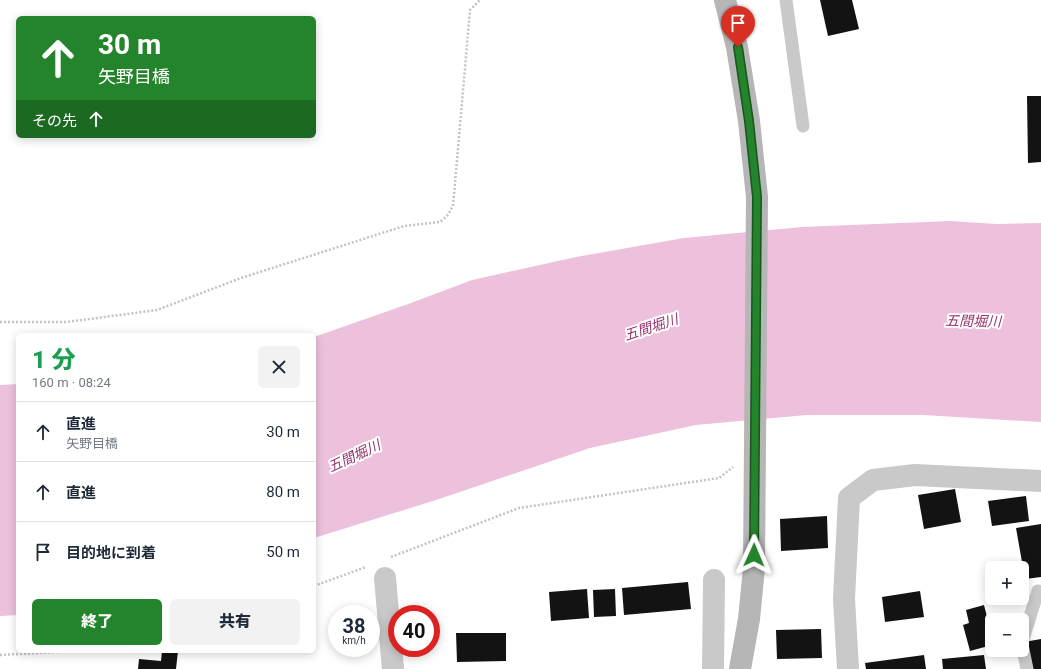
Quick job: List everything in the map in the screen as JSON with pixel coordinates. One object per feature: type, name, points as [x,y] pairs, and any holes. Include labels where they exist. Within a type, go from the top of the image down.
[{"type":"street","points":[[725,0],[738,47],[749,121],[757,197],[754,568],[749,619],[740,669]]},
{"type":"street","points":[[848,669],[844,599],[849,498],[873,480],[915,475],[1041,481]]},
{"type":"street","points":[[387,568],[393,669]]},
{"type":"street","points":[[713,669],[714,580]]},
{"type":"lane","points":[[786,0],[803,126]]},
{"type":"lane","points":[[1029,620],[1038,591]]},
{"type":"lane","points":[[1025,657],[1027,669]]},
{"type":"path","points":[[0,322],[67,322],[157,310],[241,278],[404,226],[440,222],[447,216],[453,206],[470,10],[480,0]]},
{"type":"path","points":[[387,568],[519,508],[719,478],[756,450]]},
{"type":"path","points":[[316,585],[366,567]]},
{"type":"path","points":[[0,655],[38,653]]},
{"type":"water","name":"五間堀川","points":[[950,221],[997,224],[1041,223],[1041,422],[923,415],[807,415],[696,425],[590,448],[436,500],[316,537],[316,336],[472,280],[576,257],[684,238],[802,227]]},
{"type":"water","points":[[16,384],[16,615],[0,616],[0,385]]},
{"type":"building","points":[[820,0],[852,0],[859,29],[828,36]]},
{"type":"building","points":[[1027,96],[1041,96],[1041,162],[1028,163]]},
{"type":"building","points":[[955,489],[961,522],[924,529],[918,495]]},
{"type":"building","points":[[1026,496],[1029,521],[992,526],[988,501]]},
{"type":"building","points":[[827,516],[828,548],[781,551],[780,519]]},
{"type":"building","points":[[1041,524],[1041,577],[1029,578],[1029,561],[1022,561],[1016,528]]},
{"type":"building","points":[[688,582],[691,609],[624,615],[622,588]]},
{"type":"building","points":[[587,589],[589,618],[551,621],[549,592]]},
{"type":"building","points":[[615,589],[616,616],[594,617],[593,590]]},
{"type":"building","points":[[920,591],[924,617],[885,622],[882,597]]},
{"type":"building","points":[[984,605],[986,613],[985,647],[970,651],[963,625],[969,623],[966,610]]},
{"type":"building","points":[[821,629],[822,658],[777,659],[776,630]]},
{"type":"building","points":[[456,633],[506,633],[506,661],[457,662]]},
{"type":"building","points":[[1041,639],[1041,669],[1029,669],[1027,657],[1029,657],[1029,641]]},
{"type":"building","points":[[162,653],[178,653],[176,669],[138,669],[139,659],[161,661]]},
{"type":"building","points":[[924,655],[926,669],[866,669],[865,663]]},
{"type":"building","points":[[984,655],[986,669],[943,669],[942,659]]},
{"type":"route","points":[[738,47],[749,121],[757,197],[754,555]]}]
